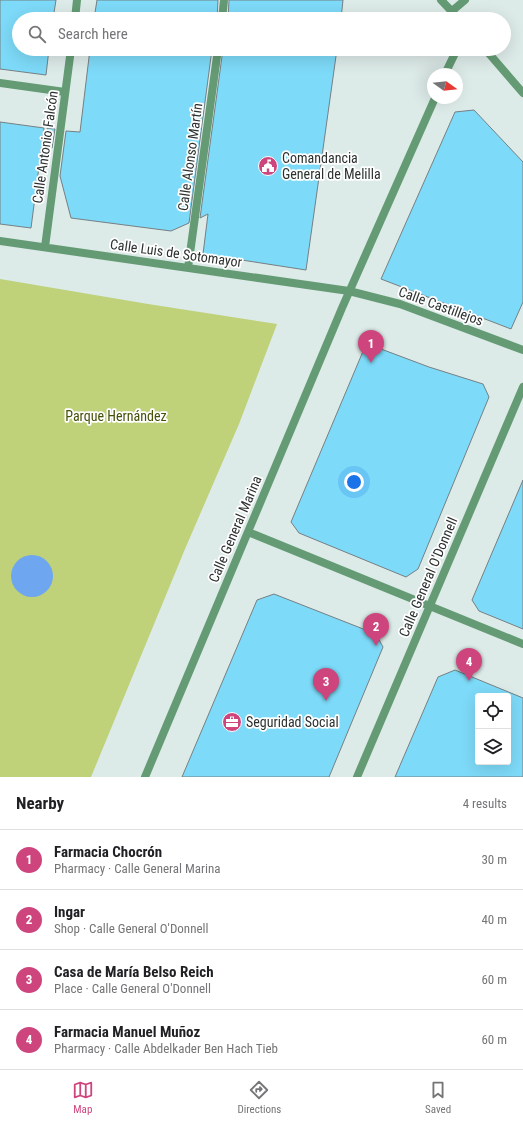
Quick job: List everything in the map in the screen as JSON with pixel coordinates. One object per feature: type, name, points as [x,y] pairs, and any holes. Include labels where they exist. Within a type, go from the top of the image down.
[{"type":"street","points":[[76,12],[77,0]]},
{"type":"street","points":[[223,12],[224,0]]},
{"type":"street","points":[[441,0],[452,11],[465,0]]},
{"type":"street","name":"Calle Antonio Falcón","points":[[45,247],[70,56]]},
{"type":"street","name":"Calle Alonso Martín","points":[[188,268],[217,56]]},
{"type":"street","points":[[448,68],[454,56]]},
{"type":"street","points":[[491,56],[523,93]]},
{"type":"street","points":[[0,83],[65,92]]},
{"type":"street","name":"Calle General Marina","points":[[145,777],[349,291],[432,104]]},
{"type":"street","name":"Calle Luis de Sotomayor","points":[[0,241],[349,291]]},
{"type":"street","name":"Calle Castillejos","points":[[349,291],[400,304],[523,350]]},
{"type":"street","name":"Calle General O'Donnell","points":[[357,777],[523,387]]},
{"type":"street","points":[[248,532],[523,644]]},
{"type":"green space","name":"Parque Hernández","points":[[0,279],[277,324],[239,424],[185,549],[91,777],[0,777]]},
{"type":"water","points":[[32,555],[47,561],[53,576],[47,591],[32,597],[17,591],[11,576],[17,561]]},
{"type":"building","points":[[0,0],[56,0],[54,12],[12,12],[12,56],[48,56],[46,75],[0,69]]},
{"type":"building","points":[[97,0],[218,0],[217,12],[95,12]]},
{"type":"building","points":[[229,0],[343,0],[342,12],[228,12]]},
{"type":"building","points":[[89,56],[211,56],[189,223],[171,231],[71,218],[60,176],[66,131],[80,132]]},
{"type":"building","name":"Comandancia General de Melilla","points":[[222,56],[336,56],[306,270],[203,254],[208,214],[200,218]]},
{"type":"building","points":[[474,110],[523,162],[523,302],[511,329],[381,279],[455,112]]},
{"type":"building","points":[[0,122],[44,128],[31,228],[0,224]]},
{"type":"building","points":[[47,128],[55,129],[52,148]]},
{"type":"building","points":[[373,346],[429,367],[483,384],[489,397],[418,569],[406,577],[299,533],[291,522],[364,349]]},
{"type":"building","points":[[523,480],[523,629],[479,611],[472,600]]},
{"type":"building","points":[[274,594],[376,634],[383,647],[329,777],[182,777],[257,600]]},
{"type":"building","points":[[455,670],[511,693],[475,693],[475,765],[511,765],[511,693],[523,698],[523,777],[395,777],[438,677]]},
{"type":"place","name":"Comandancia General de Melilla","points":[[268,166]]},
{"type":"place","name":"Farmacia Chocrón","points":[[371,363]]},
{"type":"place","name":"Ingar","points":[[376,646]]},
{"type":"place","name":"Farmacia Manuel Muñoz","points":[[469,681]]},
{"type":"place","name":"Casa de María Belso Reich","points":[[326,701]]},
{"type":"place","name":"Seguridad Social","points":[[232,722]]}]
